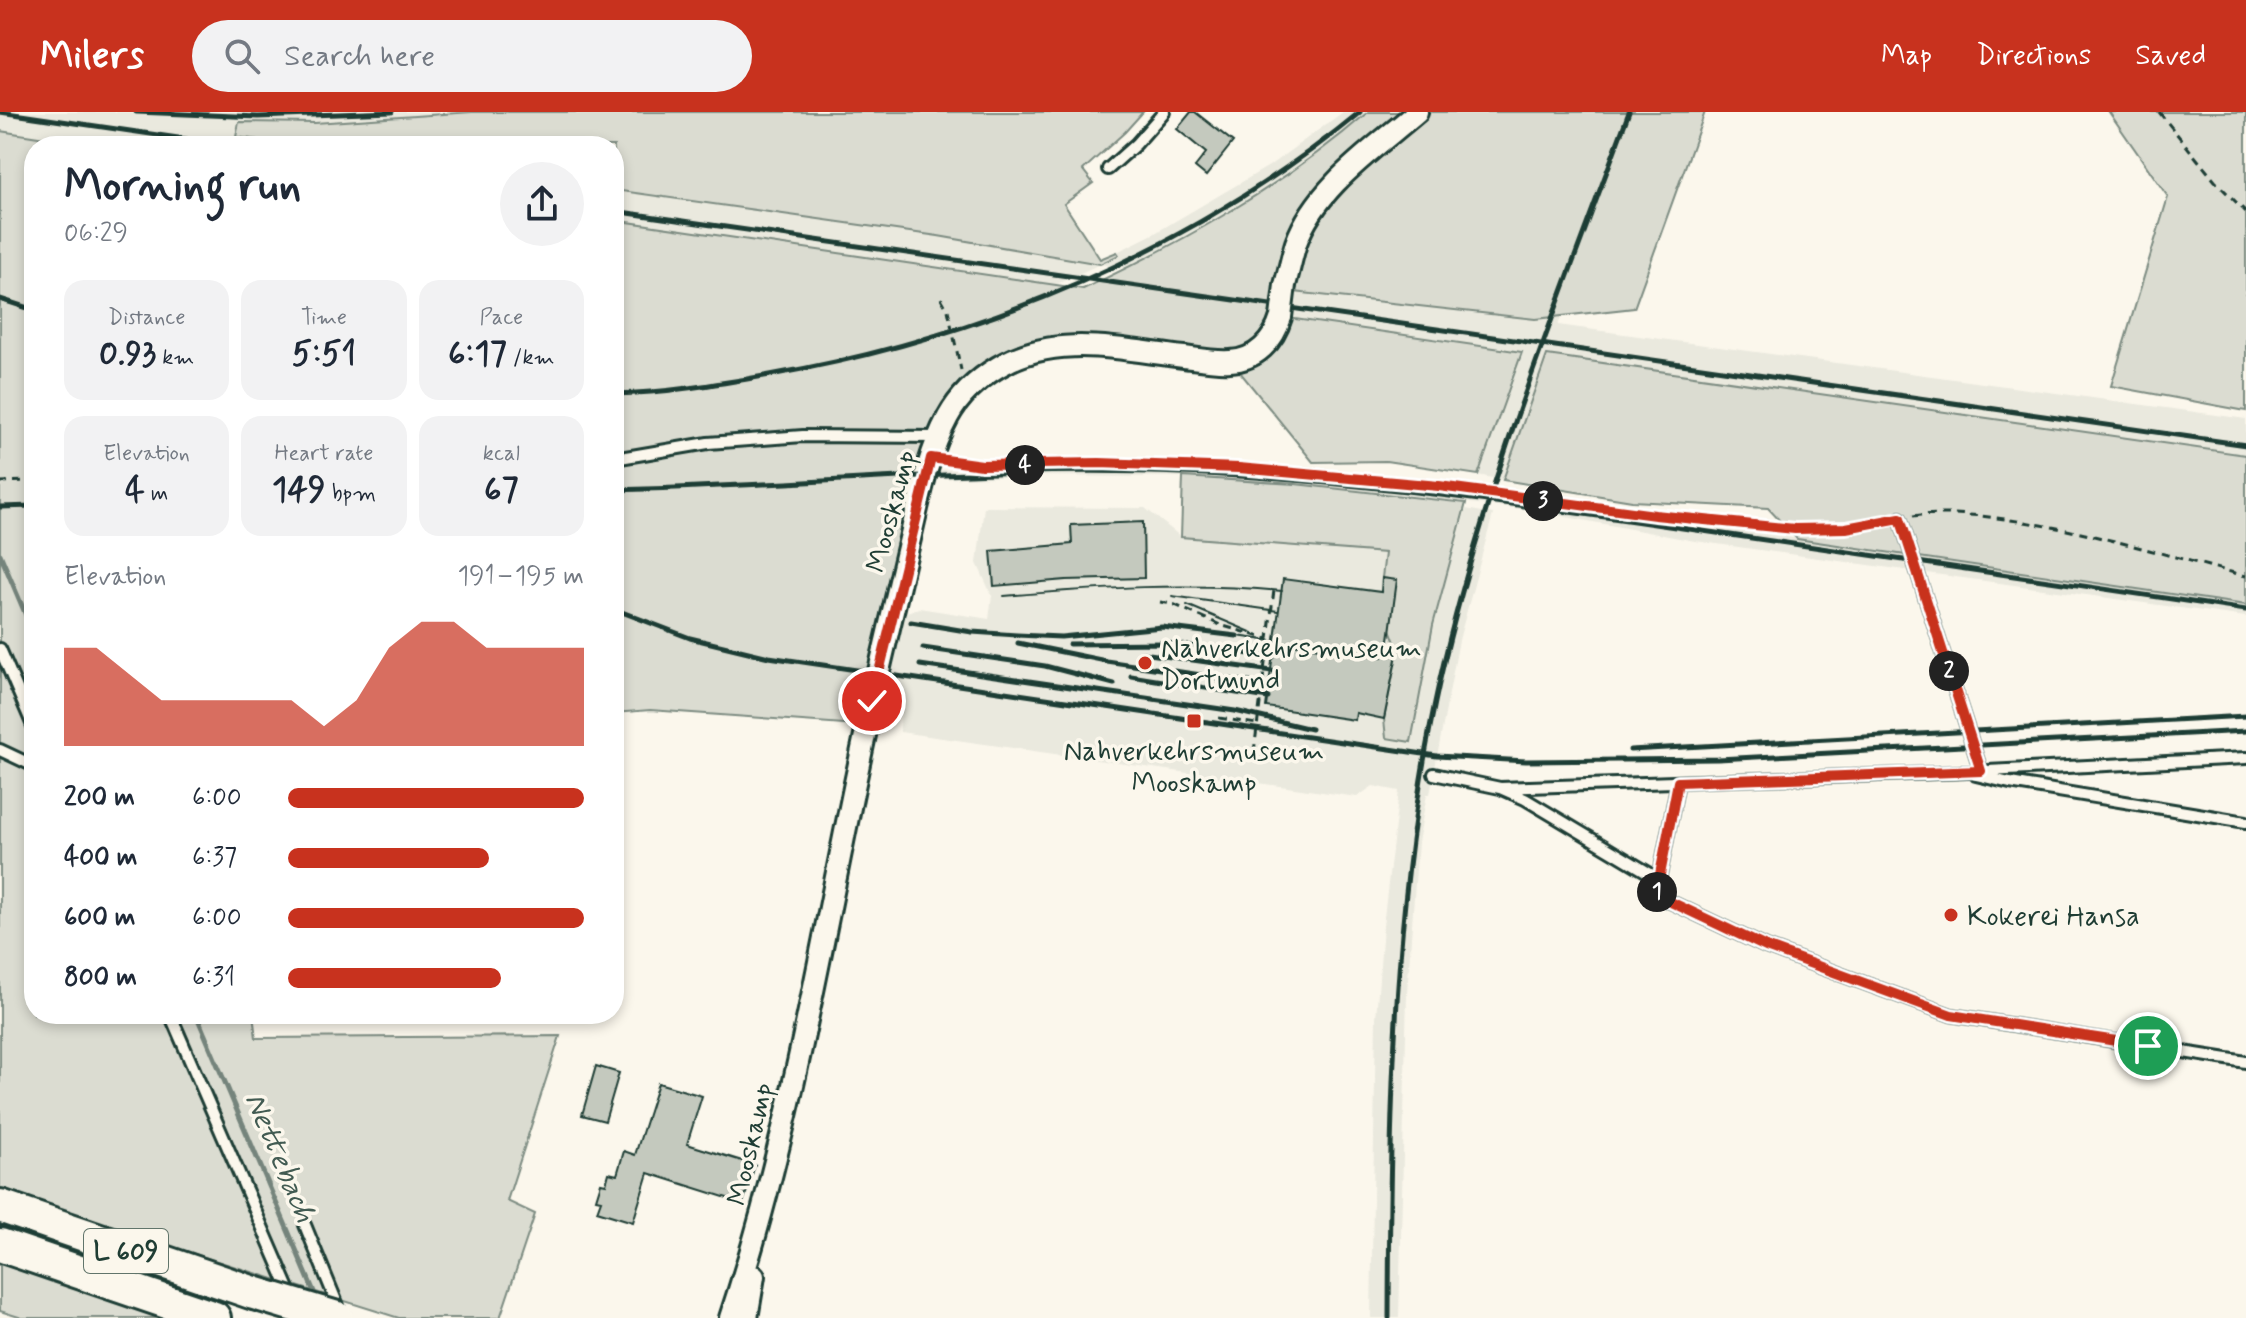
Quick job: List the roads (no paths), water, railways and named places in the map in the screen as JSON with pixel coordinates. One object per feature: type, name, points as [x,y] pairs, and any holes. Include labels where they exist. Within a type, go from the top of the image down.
[{"type":"main road","name":"L 609","points":[[0,1206],[21,1216],[337,1318]]},
{"type":"main road","name":"L 609","points":[[0,1245],[214,1318]]},
{"type":"street","name":"Mooskamp","points":[[730,1318],[754,1244],[803,1032],[875,685],[931,458],[949,414],[976,380],[1018,355],[1058,345],[1231,361],[1267,345],[1281,317],[1285,285],[1297,241],[1312,211],[1352,168],[1417,112]]},
{"type":"street","name":"Mooskamp","points":[[747,1318],[754,1270],[754,1244]]},
{"type":"lane","points":[[1108,169],[1136,144],[1164,112]]},
{"type":"lane","points":[[624,457],[708,443],[803,436],[939,437]]},
{"type":"lane","points":[[1900,518],[1981,771]]},
{"type":"lane","points":[[0,649],[24,705]]},
{"type":"lane","points":[[0,750],[24,761]]},
{"type":"lane","points":[[1500,788],[1967,772],[2246,758]]},
{"type":"lane","points":[[1967,772],[2010,783],[2246,822]]},
{"type":"lane","points":[[1434,774],[1500,788],[1525,799],[1659,879]]},
{"type":"lane","points":[[1678,782],[1656,895],[1766,947],[1951,1015],[2246,1062]]},
{"type":"lane","points":[[174,1024],[302,1318]]},
{"type":"lane","points":[[305,1225],[344,1318]]},
{"type":"waterway","name":"Nettebach","points":[[0,554],[24,610]]},
{"type":"waterway","name":"Nettebach","points":[[200,1024],[317,1299]]},
{"type":"tram line","points":[[1004,596],[1143,587],[1282,591]]},
{"type":"tram line","points":[[1172,596],[1278,611]]},
{"type":"tram line","points":[[1187,605],[1253,633]]},
{"type":"tram line","points":[[1237,636],[1382,657]]},
{"type":"railway","points":[[0,112],[164,136]]},
{"type":"railway","points":[[136,112],[258,117],[392,112]]},
{"type":"railway","points":[[624,393],[712,385],[850,359],[1006,312],[1156,246],[1227,206],[1295,161],[1360,112]]},
{"type":"railway","points":[[1389,1318],[1397,997],[1403,917],[1424,758],[1440,679],[1478,535],[1550,322],[1629,112]]},
{"type":"railway","points":[[624,212],[2246,445]]},
{"type":"railway","points":[[0,299],[24,307]]},
{"type":"railway","points":[[624,490],[1041,472],[1112,471],[1240,476],[1353,485],[1521,505],[2246,610]]},
{"type":"railway","points":[[0,507],[24,506]]},
{"type":"railway","points":[[624,613],[690,638],[769,657],[1437,756],[1526,761],[1718,759],[2246,731]]},
{"type":"railway","points":[[911,622],[972,632],[1061,637],[1162,627],[1237,636]]},
{"type":"railway","points":[[1018,643],[1106,661],[1269,685]]},
{"type":"railway","points":[[1069,644],[1166,643],[1273,657]]},
{"type":"railway","points":[[923,648],[1045,666],[1114,684]]},
{"type":"railway","points":[[1142,653],[1272,671]]},
{"type":"railway","points":[[920,665],[1235,711],[1311,729]]},
{"type":"railway","points":[[1131,676],[1268,698]]},
{"type":"railway","points":[[1630,750],[2246,716]]},
{"type":"place","name":"Nahverkehrsmuseum Dortmund","points":[[1145,663]]},
{"type":"place","name":"Nahverkehrsmuseum Mooskamp","points":[[1194,721]]},
{"type":"place","name":"Kokerei Hansa","points":[[1951,915]]}]
